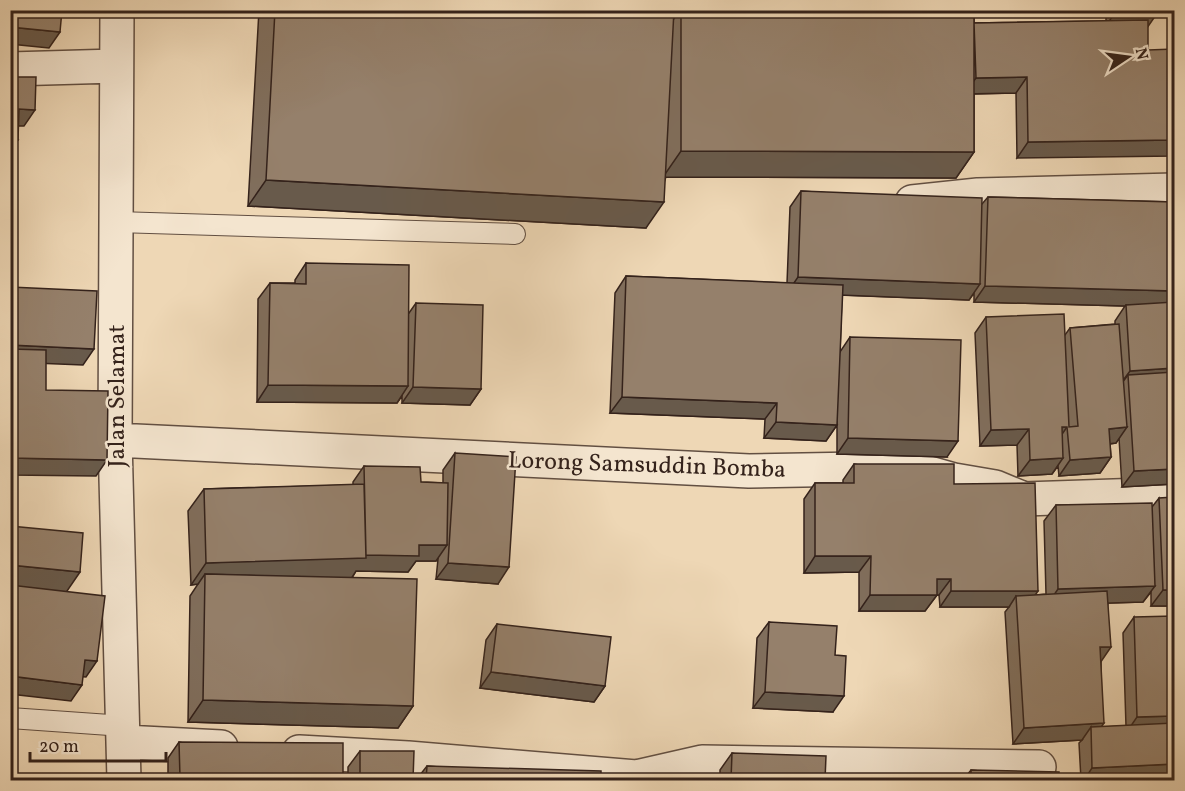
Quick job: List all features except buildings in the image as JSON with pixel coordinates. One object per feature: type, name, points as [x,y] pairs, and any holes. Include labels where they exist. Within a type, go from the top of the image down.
[{"type":"street","name":"Jalan Selamat","points":[[117,10],[115,440],[124,780]]},
{"type":"street","points":[[10,69],[116,66]]},
{"type":"street","points":[[880,205],[978,195],[1174,190]]},
{"type":"street","name":"Lorong Samsuddin Bomba","points":[[115,440],[750,471],[912,468],[954,480],[995,487],[1024,499],[1174,494]]},
{"type":"street","points":[[124,734],[260,750],[408,758],[636,777],[702,762],[1039,767]]},
{"type":"lane","points":[[117,222],[515,234]]},
{"type":"lane","points":[[10,718],[124,734]]}]
